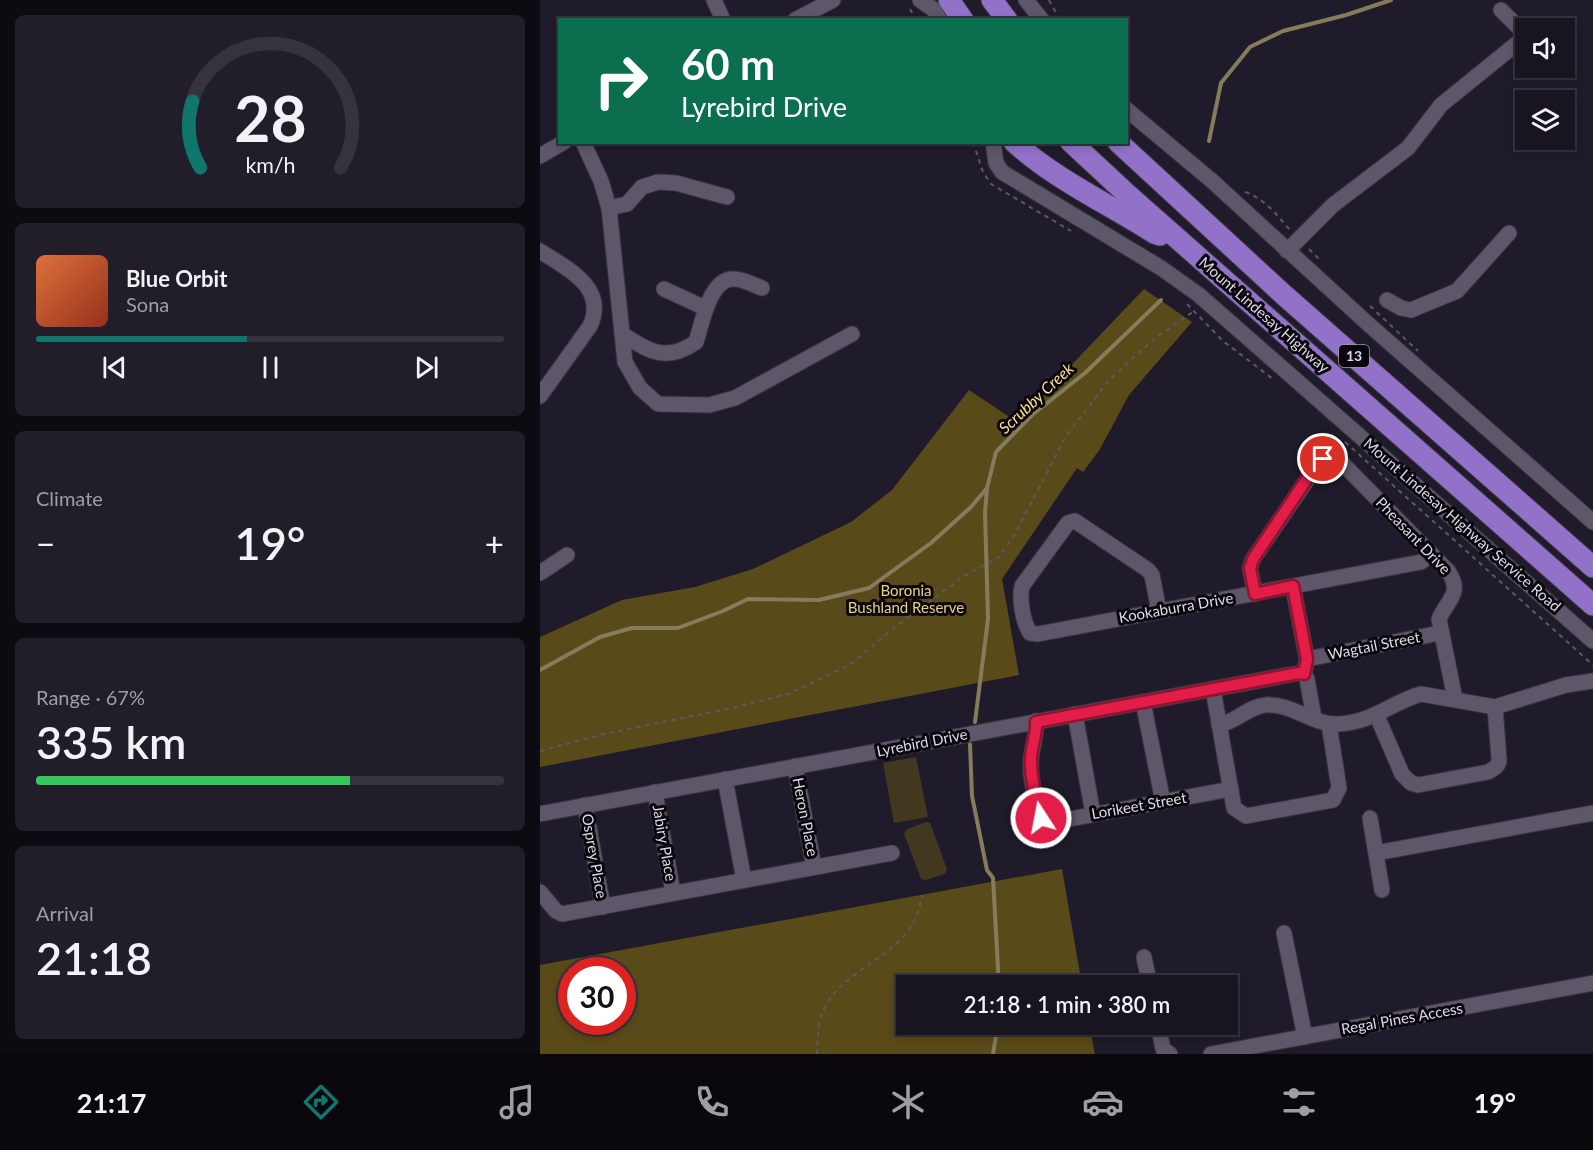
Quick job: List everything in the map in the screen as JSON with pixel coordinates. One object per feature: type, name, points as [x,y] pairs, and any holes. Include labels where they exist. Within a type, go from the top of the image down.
[{"type":"highway","points":[[949,0],[962,18]]},
{"type":"highway","points":[[992,0],[1006,18]]},
{"type":"highway","points":[[1016,144],[1050,171],[1154,233],[1176,238]]},
{"type":"highway","name":"Mount Lindesay Highway","points":[[1073,144],[1176,238],[1593,605]]},
{"type":"highway","name":"Mount Lindesay Highway","points":[[1120,144],[1276,288],[1593,567]]},
{"type":"street","points":[[714,0],[722,18]]},
{"type":"street","points":[[799,18],[832,0]]},
{"type":"street","points":[[925,18],[921,0],[933,9],[939,18]]},
{"type":"street","points":[[1026,0],[1040,18]]},
{"type":"street","points":[[1501,10],[1515,24]]},
{"type":"street","points":[[1287,251],[1333,205],[1408,148],[1441,105],[1515,44]]},
{"type":"street","points":[[1128,111],[1211,180],[1287,251],[1593,522]]},
{"type":"street","points":[[540,156],[561,144]]},
{"type":"street","points":[[584,144],[601,181],[609,208],[625,362],[640,388],[658,405],[708,405],[735,399],[852,334]]},
{"type":"street","name":"Mount Lindesay Highway Service Road","points":[[993,144],[996,163],[1002,172],[1161,268],[1200,296],[1593,641]]},
{"type":"street","points":[[1003,144],[1004,156],[1011,177]]},
{"type":"street","points":[[609,208],[627,204],[642,187],[658,182],[676,183],[727,197]]},
{"type":"street","points":[[1387,300],[1401,308],[1411,310],[1457,291],[1509,233]]},
{"type":"street","points":[[540,251],[582,278],[594,302],[594,317],[590,326],[540,396]]},
{"type":"street","points":[[622,334],[650,351],[669,353],[685,350],[696,342],[705,308],[713,294],[724,282],[734,279],[762,288]]},
{"type":"street","points":[[664,289],[705,308]]},
{"type":"street","points":[[594,302],[618,298]]},
{"type":"street","name":"Pheasant Drive","points":[[1255,594],[1250,568],[1253,559],[1317,464],[1323,459],[1332,457],[1340,461],[1448,571],[1454,580],[1456,589],[1439,619],[1455,699]]},
{"type":"street","name":"Kookaburra Drive","points":[[1159,611],[1152,575],[1148,570],[1075,521],[1068,523],[1022,586],[1020,593],[1026,626],[1030,633],[1038,634],[1421,562],[1431,554]]},
{"type":"street","points":[[540,573],[567,555]]},
{"type":"street","points":[[1213,689],[1234,808],[1245,816],[1333,800],[1339,788],[1322,721],[1307,680],[1293,586]]},
{"type":"street","name":"Wagtail Street","points":[[1305,666],[1440,633]]},
{"type":"street","name":"Lyrebird Drive","points":[[540,814],[1299,673],[1305,666]]},
{"type":"street","points":[[1220,725],[1228,724],[1265,705],[1276,705],[1322,721],[1361,720],[1377,716],[1421,694],[1495,707],[1566,685],[1593,681]]},
{"type":"street","points":[[1143,702],[1163,802]]},
{"type":"street","points":[[1377,716],[1402,774],[1411,783],[1418,784],[1488,772],[1499,764],[1495,707]]},
{"type":"street","points":[[1075,714],[1093,814]]},
{"type":"street","name":"Lorikeet Street","points":[[1036,722],[1037,734],[1031,768],[1041,818],[1044,822],[1231,789]]},
{"type":"street","name":"Heron Place","points":[[795,766],[814,867]]},
{"type":"street","points":[[725,779],[744,880]]},
{"type":"street","name":"Jabiry Place","points":[[655,792],[673,893]]},
{"type":"street","name":"Osprey Place","points":[[585,805],[603,906]]},
{"type":"street","points":[[1376,853],[1593,813]]},
{"type":"street","points":[[1370,818],[1382,890]]},
{"type":"street","points":[[540,892],[556,911],[562,914],[892,853]]},
{"type":"street","points":[[1284,933],[1305,1036]]},
{"type":"street","points":[[1144,957],[1147,975]]},
{"type":"street","name":"Regal Pines Access","points":[[1211,1054],[1593,983]]},
{"type":"street","points":[[1160,1035],[1163,1049],[1170,1054]]},
{"type":"path","points":[[1048,0],[1059,18]]},
{"type":"path","points":[[1239,189],[1265,202],[1323,264]]},
{"type":"path","points":[[1369,305],[1419,349],[1416,366]]},
{"type":"path","points":[[540,751],[604,734],[788,694],[850,665],[891,630],[964,576],[999,557],[1015,534],[1066,436],[1110,379],[1154,339],[1194,311],[1223,341],[1277,382]]},
{"type":"path","points":[[1343,441],[1593,665]]},
{"type":"path","points":[[817,1054],[821,1016],[831,999],[845,983],[899,943],[920,909],[922,895]]},
{"type":"shaded area","points":[[916,757],[928,817],[894,823],[883,763]]},
{"type":"shaded area","points":[[926,822],[930,823],[947,869],[945,874],[926,880],[921,879],[904,834],[907,829]]},
{"type":"green space","name":"Boronia Bushland Reserve","points":[[1144,289],[1192,322],[1129,395],[1100,449],[1083,472],[1077,468],[1002,579],[1019,675],[540,767],[540,637],[622,600],[695,587],[753,569],[851,522],[892,490],[969,390],[1017,422]]},
{"type":"green space","points":[[1062,869],[1080,975],[896,975],[896,1035],[1091,1035],[1095,1054],[540,1054],[540,965],[558,962],[558,1035],[636,1035],[636,957],[584,957]]},
{"type":"waterway","name":"Scrubby Creek","points":[[1209,141],[1221,83],[1250,47],[1283,31],[1346,15],[1391,0]]},
{"type":"waterway","name":"Scrubby Creek","points":[[975,722],[988,619],[985,513],[987,488],[996,452],[1032,415],[1085,373],[1161,300]]},
{"type":"waterway","points":[[540,670],[600,637],[632,628],[678,628],[748,599],[819,600],[869,588],[931,543],[971,507],[987,488]]},
{"type":"waterway","name":"Scrubby Creek","points":[[970,744],[972,796],[987,870],[993,878],[998,975]]},
{"type":"waterway","name":"Scrubby Creek","points":[[993,1054],[996,1035]]},
{"type":"route","points":[[1041,818],[1031,768],[1033,746],[1037,734],[1036,722],[1299,673],[1304,674],[1307,659],[1293,586],[1255,594],[1250,568],[1253,559],[1317,464],[1323,459]]}]
